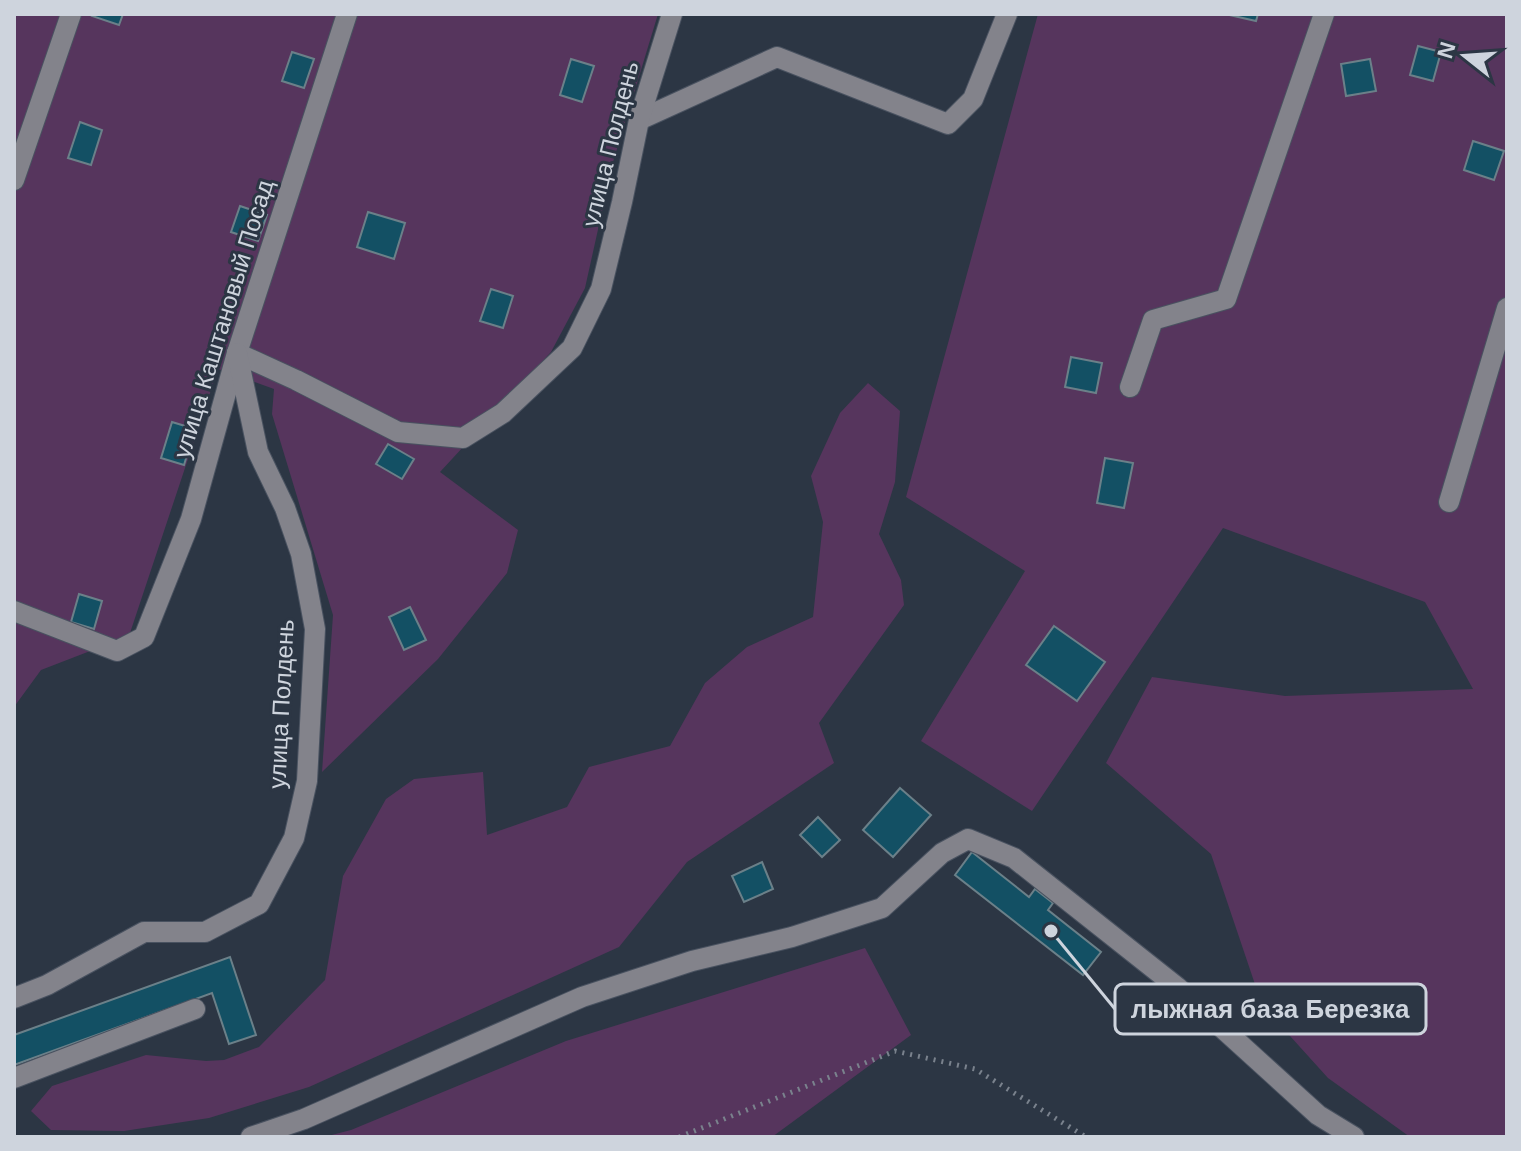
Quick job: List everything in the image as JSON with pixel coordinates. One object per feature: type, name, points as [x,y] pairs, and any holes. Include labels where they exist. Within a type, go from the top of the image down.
[{"type":"street","points":[[14,180],[71,14]]},
{"type":"street","name":"улица Каштановый Посад","points":[[14,611],[117,651],[144,637],[191,519],[237,353],[347,14]]},
{"type":"street","name":"улица Полдень","points":[[237,353],[398,432],[463,438],[503,413],[572,348],[601,289],[639,120],[672,14]]},
{"type":"street","points":[[639,120],[777,57],[948,124],[973,99],[1007,14]]},
{"type":"street","points":[[1130,387],[1153,320],[1226,299],[1324,14]]},
{"type":"street","points":[[1449,502],[1507,308]]},
{"type":"street","name":"улица Полдень","points":[[14,998],[47,985],[144,932],[205,932],[259,904],[294,838],[307,781],[315,629],[301,554],[285,508],[258,452],[237,353]]},
{"type":"street","points":[[251,1137],[304,1119],[582,997],[692,961],[792,937],[882,908],[942,853],[968,839],[1014,858],[1177,987],[1318,1115],[1354,1137]]},
{"type":"street","points":[[14,1078],[195,1009]]},
{"type":"path","points":[[679,1137],[895,1051],[975,1069],[1086,1137]]},
{"type":"shaded area","points":[[14,14],[658,14],[613,162],[585,288],[551,352],[440,472],[518,530],[507,573],[438,659],[322,772],[333,615],[272,414],[274,389],[218,369],[129,636],[41,670],[14,707]]},
{"type":"shaded area","points":[[1038,14],[1507,14],[1507,1137],[1410,1137],[1328,1078],[1262,1005],[1211,854],[1106,763],[1152,677],[1285,696],[1473,689],[1425,602],[1223,528],[1032,811],[921,741],[1025,571],[906,497]]},
{"type":"shaded area","points":[[868,383],[900,411],[895,482],[879,534],[901,580],[904,605],[819,723],[834,763],[687,862],[619,947],[309,1087],[209,1118],[124,1131],[51,1130],[31,1111],[52,1086],[146,1055],[224,1060],[259,1047],[325,980],[343,876],[386,799],[414,779],[483,772],[487,835],[567,807],[589,767],[670,746],[705,683],[747,647],[813,617],[823,522],[811,476],[840,413]]},
{"type":"shaded area","points":[[865,948],[911,1035],[772,1137],[324,1137],[351,1130],[566,1041]]},
{"type":"building","points":[[93,14],[123,14],[119,25]]},
{"type":"building","points":[[1225,14],[1258,14],[1256,21]]},
{"type":"building","points":[[1418,46],[1441,52],[1433,81],[1410,75]]},
{"type":"building","points":[[292,52],[314,59],[304,88],[282,81]]},
{"type":"building","points":[[571,59],[594,66],[582,102],[560,95]]},
{"type":"building","points":[[1370,59],[1376,91],[1346,96],[1341,64]]},
{"type":"building","points":[[80,122],[102,130],[91,165],[68,158]]},
{"type":"building","points":[[1473,141],[1504,151],[1494,180],[1464,170]]},
{"type":"building","points":[[240,206],[267,215],[258,241],[231,232]]},
{"type":"building","points":[[368,212],[405,223],[394,259],[357,247]]},
{"type":"building","points":[[491,289],[513,296],[503,328],[480,321]]},
{"type":"building","points":[[1071,357],[1102,363],[1096,393],[1065,387]]},
{"type":"building","points":[[172,422],[195,429],[184,465],[161,458]]},
{"type":"building","points":[[388,444],[414,459],[402,479],[376,464]]},
{"type":"building","points":[[1105,458],[1133,463],[1124,508],[1097,503]]},
{"type":"building","points":[[79,594],[102,601],[94,629],[71,622]]},
{"type":"building","points":[[410,607],[426,640],[404,650],[389,617]]},
{"type":"building","points":[[1054,626],[1105,662],[1077,701],[1026,665]]},
{"type":"building","points":[[900,788],[931,815],[893,857],[863,830]]},
{"type":"building","points":[[818,817],[840,840],[822,857],[800,835]]},
{"type":"building","points":[[972,852],[1029,897],[1035,889],[1053,903],[1048,910],[1101,952],[1083,975],[955,875]]},
{"type":"building","points":[[762,862],[773,889],[744,902],[732,876]]},
{"type":"building","points":[[230,957],[256,1035],[229,1044],[212,993],[14,1065],[14,1035]]},
{"type":"place","name":"лыжная база Березка","points":[[1051,931]]}]
